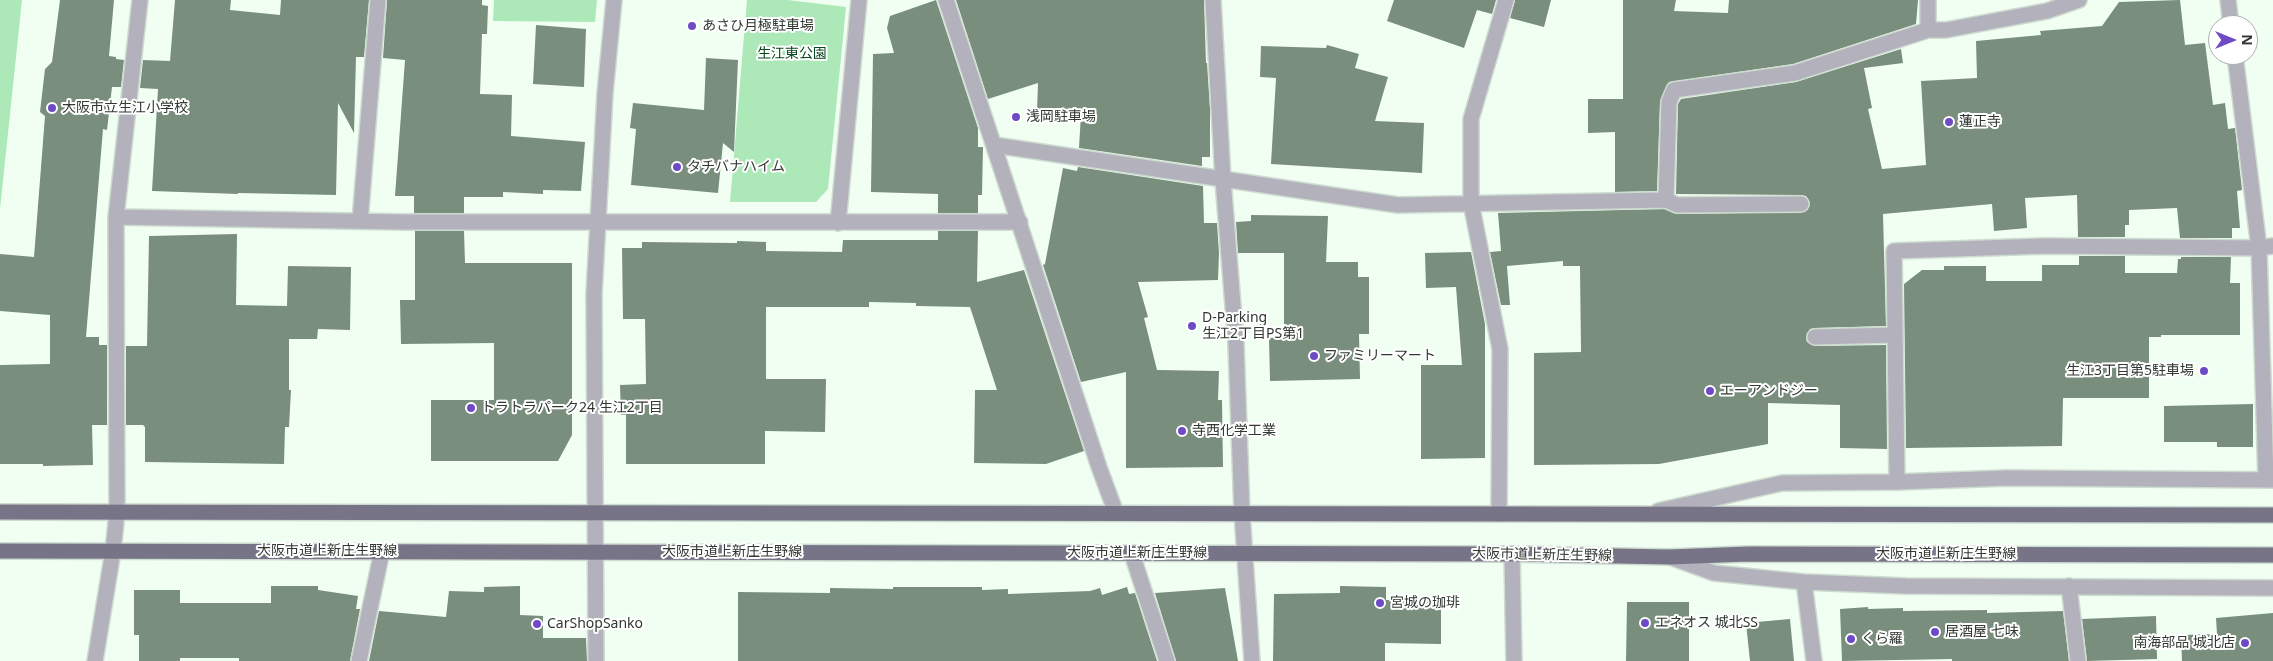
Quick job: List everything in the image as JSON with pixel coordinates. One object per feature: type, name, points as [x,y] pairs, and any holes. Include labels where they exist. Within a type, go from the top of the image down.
[{"type":"main road","points":[[0,512],[2273,515]]},
{"type":"main road","name":"大阪市道上新庄生野線","points":[[0,551],[1244,553],[1512,554],[1669,557],[1828,554],[2273,555]]},
{"type":"street","points":[[95,661],[113,551],[117,512],[116,217],[140,0]]},
{"type":"street","points":[[360,221],[378,0]]},
{"type":"street","points":[[596,661],[594,294],[605,93],[614,0]]},
{"type":"street","points":[[838,222],[859,0]]},
{"type":"street","points":[[946,0],[1099,467],[1116,513]]},
{"type":"street","points":[[1214,0],[1223,180],[1236,344],[1244,553],[1252,661]]},
{"type":"street","points":[[1499,514],[1500,349],[1471,203],[1471,119],[1506,0]]},
{"type":"street","points":[[1928,0],[1928,30]]},
{"type":"street","points":[[1666,200],[1668,102],[1674,90],[1795,73],[1928,30],[1946,30],[2047,11],[2079,0]]},
{"type":"street","points":[[2228,0],[2230,15]]},
{"type":"street","points":[[1642,515],[1782,482],[1898,482],[2007,478],[2269,480],[2266,247],[2237,65]]},
{"type":"street","points":[[994,145],[1398,205],[1666,200],[1677,205],[1801,204]]},
{"type":"street","points":[[116,217],[360,221],[1020,222]]},
{"type":"street","points":[[1898,482],[1894,251],[2044,246],[2266,247]]},
{"type":"street","points":[[1815,337],[1895,336]]},
{"type":"street","points":[[359,661],[382,551]]},
{"type":"street","points":[[1132,554],[1167,661]]},
{"type":"street","points":[[1512,554],[1514,661]]},
{"type":"street","points":[[1669,557],[1714,573],[1804,582],[1905,586],[2273,588]]},
{"type":"street","points":[[1804,582],[1814,661]]},
{"type":"street","points":[[2069,586],[2078,661]]},
{"type":"green space","points":[[0,0],[22,0],[0,209]]},
{"type":"green space","points":[[494,0],[597,0],[595,22],[493,21]]},
{"type":"green space","name":"生江東公園","points":[[747,0],[788,0],[846,7],[828,189],[816,202],[730,202]]},
{"type":"building","name":"大阪市立生江小学校","points":[[60,0],[114,0],[109,56],[124,60],[121,87],[112,87],[107,130],[103,129],[86,337],[99,337],[99,345],[107,345],[107,425],[92,425],[93,465],[43,466],[43,464],[0,464],[0,365],[50,364],[50,315],[0,311],[0,254],[34,257],[45,116],[40,112],[45,69],[52,62]]},
{"type":"building","points":[[175,0],[231,0],[230,10],[280,15],[281,0],[369,0],[364,57],[356,57],[354,133],[338,103],[336,195],[152,191],[158,89],[140,88],[143,60],[170,61]]},
{"type":"building","points":[[387,0],[482,0],[482,5],[488,6],[487,34],[482,34],[480,94],[512,95],[511,136],[585,142],[581,191],[543,190],[543,194],[503,192],[503,197],[464,197],[464,213],[414,213],[414,196],[395,196],[405,60],[383,58]]},
{"type":"building","points":[[936,0],[978,128],[978,147],[983,147],[982,195],[978,195],[978,213],[938,213],[938,194],[871,192],[873,54],[894,53],[887,28],[890,16]]},
{"type":"building","points":[[956,0],[1204,0],[1210,109],[1210,157],[1202,157],[1202,166],[1079,148],[1081,114],[1037,111],[1038,83],[988,99]]},
{"type":"building","points":[[1394,0],[1496,0],[1492,14],[1477,10],[1464,48],[1387,21]]},
{"type":"building","points":[[1515,0],[1551,0],[1544,27],[1510,18]]},
{"type":"building","points":[[1623,0],[1676,0],[1674,11],[1728,13],[1729,0],[1918,0],[1916,24],[1793,64],[1669,82],[1660,102],[1657,191],[1615,192],[1615,132],[1588,133],[1588,99],[1623,99]]},
{"type":"building","points":[[2180,0],[2185,45],[2205,43],[2213,105],[2225,103],[2228,129],[2235,128],[2242,190],[2237,191],[2240,228],[2232,228],[2232,238],[2180,238],[2177,208],[2129,210],[2129,225],[2125,225],[2125,237],[2078,237],[2077,195],[2025,198],[2027,228],[1994,231],[1992,204],[1883,214],[1886,326],[1815,328],[1810,329],[1806,337],[1807,342],[1815,346],[1886,345],[1887,449],[1840,448],[1840,405],[1768,403],[1768,444],[1659,464],[1534,465],[1534,353],[1581,352],[1580,266],[1563,266],[1563,261],[1507,266],[1510,305],[1501,305],[1490,252],[1501,251],[1498,213],[1664,209],[1677,214],[1805,212],[1810,203],[1806,196],[1801,195],[1676,194],[1678,104],[1681,99],[1796,82],[1901,49],[1903,63],[1864,68],[1872,108],[1868,109],[1882,169],[1926,165],[1921,81],[1977,78],[1976,41],[2041,35],[2040,31],[2102,26],[2119,2]]},
{"type":"building","points":[[536,25],[586,29],[584,87],[533,84]]},
{"type":"building","points":[[1327,45],[1359,54],[1355,68],[1388,77],[1375,121],[1424,123],[1422,173],[1271,164],[1276,78],[1260,77],[1261,46],[1326,48]]},
{"type":"building","points":[[706,58],[738,60],[734,152],[723,143],[718,193],[631,185],[636,129],[630,128],[633,103],[704,110]]},
{"type":"building","points":[[1078,167],[1203,186],[1204,223],[1217,223],[1218,280],[1138,282],[1148,317],[1144,318],[1157,370],[1219,371],[1218,400],[1222,400],[1223,467],[1126,468],[1126,372],[1081,382],[1043,265],[1045,264],[1063,168],[1077,171]]},
{"type":"building","points":[[1251,215],[1328,216],[1326,262],[1358,262],[1358,277],[1369,277],[1369,334],[1359,334],[1360,379],[1270,381],[1269,338],[1284,337],[1284,253],[1238,253],[1236,222],[1251,221]]},
{"type":"building","points":[[415,231],[464,231],[465,263],[572,263],[572,435],[558,461],[431,461],[431,400],[494,400],[494,343],[401,344],[400,300],[415,300]]},
{"type":"building","points":[[938,231],[978,231],[977,282],[1024,270],[1084,451],[1046,464],[974,463],[975,390],[997,390],[970,307],[916,306],[916,303],[869,302],[869,307],[766,307],[766,379],[826,379],[825,432],[765,431],[765,464],[626,464],[626,415],[621,415],[620,385],[646,384],[645,319],[623,319],[622,248],[642,248],[642,242],[737,243],[737,241],[766,242],[766,251],[842,252],[843,240],[938,240]]},
{"type":"building","points":[[237,234],[236,305],[287,306],[288,266],[351,267],[350,330],[318,329],[317,339],[289,339],[289,390],[291,390],[289,427],[285,427],[284,464],[145,462],[145,427],[143,425],[126,425],[126,346],[147,346],[149,236]]},
{"type":"building","points":[[1471,252],[1485,324],[1485,458],[1421,459],[1421,365],[1462,365],[1456,287],[1426,288],[1425,253]]},
{"type":"building","points":[[2079,256],[2125,256],[2125,273],[2177,273],[2178,259],[2181,259],[2181,257],[2231,257],[2230,283],[2240,283],[2240,335],[2161,335],[2161,337],[2149,337],[2149,398],[2063,398],[2062,446],[1906,448],[1904,284],[1922,270],[1944,270],[1944,266],[1986,266],[1986,281],[2042,281],[2042,265],[2079,265]]},
{"type":"building","points":[[2253,404],[2253,447],[2217,447],[2217,442],[2164,442],[2164,406]]},
{"type":"building","points":[[271,586],[318,586],[318,590],[358,596],[356,609],[360,609],[350,661],[239,661],[239,658],[180,658],[180,661],[139,661],[139,635],[134,635],[134,590],[180,590],[180,603],[271,603]]},
{"type":"building","points":[[520,586],[520,615],[543,616],[543,638],[586,638],[587,661],[369,661],[379,611],[446,617],[449,591],[484,592],[484,587]]},
{"type":"building","points":[[1340,586],[1386,587],[1386,600],[1441,601],[1441,644],[1385,643],[1385,661],[1273,661],[1274,594],[1340,593]]},
{"type":"building","points":[[893,587],[982,587],[982,590],[1008,589],[1008,594],[1090,591],[1100,588],[1102,595],[1127,587],[1129,594],[1135,593],[1157,661],[738,661],[738,592],[830,593],[830,588],[893,589]]},
{"type":"building","points":[[1225,588],[1238,661],[1176,661],[1155,593]]},
{"type":"building","points":[[1627,602],[1689,602],[1689,661],[1626,661]]},
{"type":"building","points":[[1868,607],[1868,609],[1903,608],[1903,611],[1987,610],[1987,613],[2063,611],[2069,661],[1952,661],[1952,659],[1842,661],[1840,609]]},
{"type":"building","points":[[2273,613],[2273,661],[2182,661],[2181,635],[2217,634],[2216,618]]},
{"type":"building","points":[[2156,616],[2157,659],[2087,661],[2082,619]]},
{"type":"building","points":[[1790,619],[1794,661],[1750,661],[1746,623]]},
{"type":"place","name":"あさひ月極駐車場","points":[[692,26]]},
{"type":"place","name":"大阪市立生江小学校","points":[[52,108]]},
{"type":"place","name":"浅岡駐車場","points":[[1016,117]]},
{"type":"place","name":"蓮正寺","points":[[1949,122]]},
{"type":"place","name":"タチバナハイム","points":[[677,167]]},
{"type":"place","name":"D-Parking 生江2丁目PS第1","points":[[1192,326]]},
{"type":"place","name":"ファミリーマート","points":[[1314,356]]},
{"type":"place","name":"生江3丁目第5駐車場","points":[[2204,371]]},
{"type":"place","name":"エーアンドジー","points":[[1710,391]]},
{"type":"place","name":"トラトラパーク24 生江2丁目","points":[[471,408]]},
{"type":"place","name":"寺西化学工業","points":[[1182,431]]},
{"type":"place","name":"宮城の珈琲","points":[[1380,603]]},
{"type":"place","name":"エネオス 城北SS","points":[[1645,623]]},
{"type":"place","name":"CarShopSanko","points":[[537,624]]},
{"type":"place","name":"居酒屋 七味","points":[[1935,632]]},
{"type":"place","name":"くら羅","points":[[1851,639]]},
{"type":"place","name":"南海部品 城北店","points":[[2245,643]]}]
